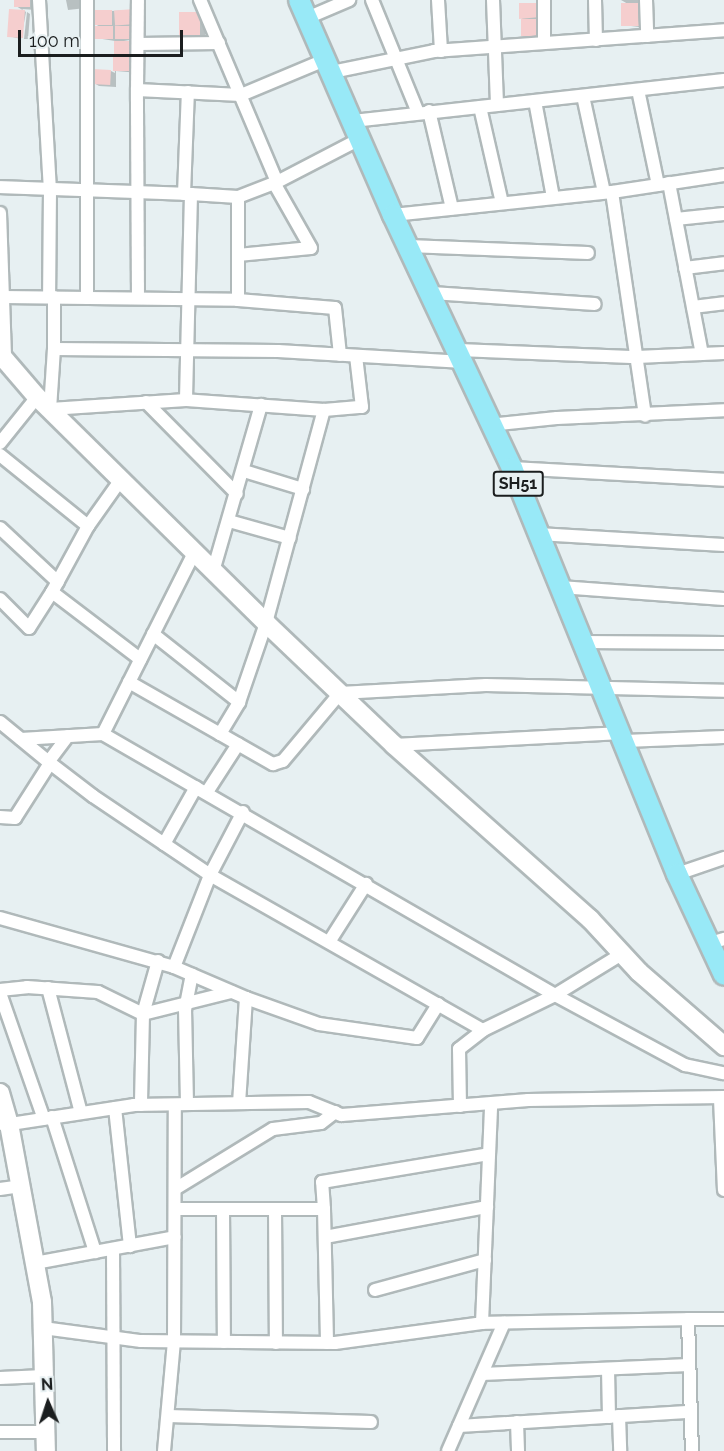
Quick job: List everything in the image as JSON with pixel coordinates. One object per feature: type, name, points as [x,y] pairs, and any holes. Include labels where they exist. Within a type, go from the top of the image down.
[{"type":"main road","name":"SH51","points":[[303,9],[330,66],[393,215],[461,356],[489,425],[512,468],[602,689],[624,737],[677,874],[717,941],[724,975]]},
{"type":"street","points":[[0,443],[44,403],[54,349],[50,190],[39,0]]},
{"type":"street","points":[[87,0],[87,298]]},
{"type":"street","points":[[138,0],[136,194],[138,298]]},
{"type":"street","points":[[200,0],[276,182],[311,248],[238,255]]},
{"type":"street","points":[[303,9],[349,0]]},
{"type":"street","points":[[372,0],[423,112],[453,208]]},
{"type":"street","points":[[438,0],[441,51]]},
{"type":"street","points":[[493,0],[497,105]]},
{"type":"street","points":[[544,0],[544,43]]},
{"type":"street","points":[[595,0],[597,40]]},
{"type":"street","points":[[646,0],[647,36]]},
{"type":"street","points":[[137,90],[241,95],[330,66],[398,59],[441,51],[724,30]]},
{"type":"street","points":[[138,44],[219,43]]},
{"type":"street","points":[[0,187],[238,197],[276,182],[357,130],[423,112],[724,80]]},
{"type":"street","points":[[638,90],[663,184],[676,219],[702,354]]},
{"type":"street","points":[[186,400],[188,93]]},
{"type":"street","points":[[583,96],[608,192],[645,416]]},
{"type":"street","points":[[535,101],[553,197]]},
{"type":"street","points":[[480,107],[502,203]]},
{"type":"street","points":[[393,215],[608,192],[724,175]]},
{"type":"street","points":[[238,197],[238,300]]},
{"type":"street","points":[[0,213],[3,297],[2,357],[44,403],[214,568],[266,623],[394,745],[590,919],[622,954],[724,1046]]},
{"type":"street","points":[[676,219],[724,214]]},
{"type":"street","points":[[408,246],[588,253]]},
{"type":"street","points":[[685,268],[724,263]]},
{"type":"street","points":[[432,293],[595,304]]},
{"type":"street","points":[[3,297],[238,300],[335,308],[340,355]]},
{"type":"street","points":[[693,307],[724,303]]},
{"type":"street","points":[[54,349],[186,350],[356,356],[637,357],[724,353]]},
{"type":"street","points":[[44,403],[186,400],[324,410],[362,407],[356,356]]},
{"type":"street","points":[[146,402],[237,494]]},
{"type":"street","points":[[214,568],[244,471],[261,405]]},
{"type":"street","points":[[220,734],[239,702],[266,623],[324,410]]},
{"type":"street","points":[[489,425],[557,418],[645,416],[724,410]]},
{"type":"street","points":[[0,456],[87,526]]},
{"type":"street","points":[[512,468],[724,480]]},
{"type":"street","points":[[244,471],[303,489]]},
{"type":"street","points":[[0,599],[29,628],[55,587],[87,526],[122,478]]},
{"type":"street","points":[[229,521],[290,538]]},
{"type":"street","points":[[0,528],[55,587],[140,659]]},
{"type":"street","points":[[538,534],[724,545]]},
{"type":"street","points":[[103,734],[195,551]]},
{"type":"street","points":[[560,587],[724,599]]},
{"type":"street","points":[[153,634],[239,702]]},
{"type":"street","points":[[583,642],[724,643]]},
{"type":"street","points":[[129,682],[271,763],[280,763],[340,693],[486,685],[724,691]]},
{"type":"street","points":[[0,722],[50,762],[210,875],[483,1030]]},
{"type":"street","points":[[21,739],[103,734],[243,812],[555,995],[685,1065],[724,1073]]},
{"type":"street","points":[[0,817],[15,818],[68,736]]},
{"type":"street","points":[[394,745],[624,737],[723,740]]},
{"type":"street","points":[[164,844],[202,789],[238,744]]},
{"type":"street","points":[[174,967],[210,875],[243,812]]},
{"type":"street","points":[[677,874],[724,858]]},
{"type":"street","points":[[329,942],[366,884]]},
{"type":"street","points":[[0,918],[158,961],[246,998],[319,1024],[417,1038],[438,1004]]},
{"type":"street","points":[[460,1106],[459,1049],[483,1030],[555,995],[622,954]]},
{"type":"street","points":[[141,1105],[143,1014],[158,961]]},
{"type":"street","points":[[164,1451],[174,1341],[175,1188],[186,1003],[192,975]]},
{"type":"street","points":[[48,988],[81,1113]]},
{"type":"street","points":[[95,1252],[0,991],[48,988],[98,992],[143,1014],[231,992]]},
{"type":"street","points":[[239,1103],[246,998]]},
{"type":"street","points":[[0,1093],[5,1124],[21,1186],[35,1263],[43,1328],[46,1451]]},
{"type":"street","points":[[5,1124],[141,1105],[309,1102],[342,1115],[491,1104],[722,1098],[724,1190]]},
{"type":"street","points":[[482,1323],[491,1104]]},
{"type":"street","points":[[115,1108],[130,1245]]},
{"type":"street","points":[[175,1188],[273,1130],[321,1123],[335,1112]]},
{"type":"street","points":[[327,1343],[322,1182],[489,1154]]},
{"type":"street","points":[[0,1189],[21,1186]]},
{"type":"street","points":[[325,1237],[487,1207]]},
{"type":"street","points":[[175,1209],[324,1209]]},
{"type":"street","points":[[223,1209],[225,1342]]},
{"type":"street","points":[[275,1209],[276,1343]]},
{"type":"street","points":[[35,1263],[175,1237]]},
{"type":"street","points":[[113,1249],[114,1451]]},
{"type":"street","points":[[375,1290],[485,1260]]},
{"type":"street","points":[[688,1319],[692,1451]]},
{"type":"street","points":[[43,1328],[115,1338],[327,1343],[482,1323],[724,1319]]},
{"type":"street","points":[[448,1451],[504,1323]]},
{"type":"street","points":[[482,1374],[689,1365]]},
{"type":"street","points":[[608,1369],[620,1451]]},
{"type":"street","points":[[0,1378],[44,1376]]},
{"type":"street","points":[[459,1426],[691,1412]]},
{"type":"street","points":[[168,1416],[371,1422]]},
{"type":"street","points":[[517,1422],[518,1451]]},
{"type":"street","points":[[0,1432],[46,1432]]},
{"type":"building","points":[[14,0],[30,0],[30,7],[14,7]]},
{"type":"building","points":[[519,3],[539,3],[540,17],[519,19]]},
{"type":"building","points":[[621,3],[642,3],[642,26],[621,26]]},
{"type":"building","points":[[9,9],[25,10],[23,38],[7,37]]},
{"type":"building","points":[[135,9],[136,24],[115,25],[114,10]]},
{"type":"building","points":[[93,10],[112,10],[112,25],[93,25]]},
{"type":"building","points":[[179,12],[200,12],[200,36],[179,36]]},
{"type":"building","points":[[521,19],[541,19],[541,36],[521,36]]},
{"type":"building","points":[[94,26],[113,26],[113,39],[94,39]]},
{"type":"building","points":[[115,26],[135,26],[132,39],[115,39]]},
{"type":"building","points":[[114,41],[134,41],[134,55],[114,55]]},
{"type":"building","points":[[113,57],[134,57],[134,71],[113,71]]},
{"type":"building","points":[[92,69],[111,70],[110,85],[91,84]]}]
